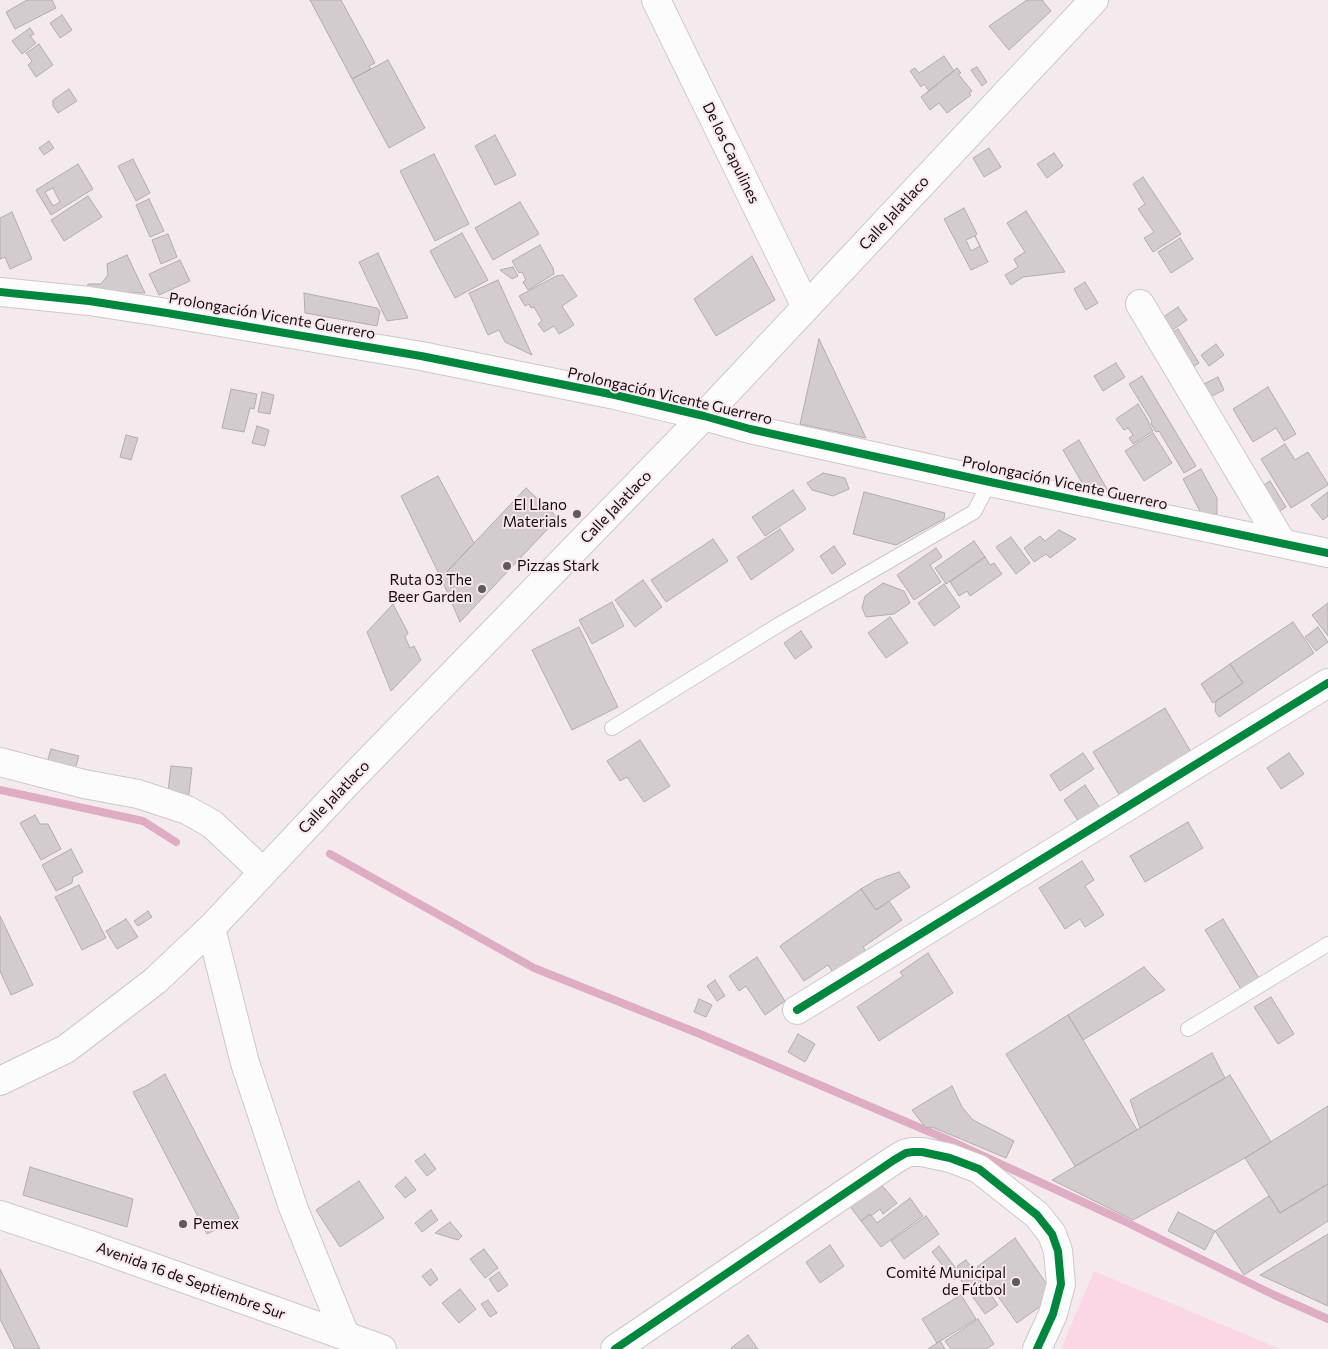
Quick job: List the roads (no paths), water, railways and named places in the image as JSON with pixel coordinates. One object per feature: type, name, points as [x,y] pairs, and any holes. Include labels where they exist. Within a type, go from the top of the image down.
[{"type":"street","name":"De los Capulines","points":[[656,0],[806,306]]},
{"type":"street","name":"Calle Jalatlaco","points":[[0,1081],[66,1049],[154,981],[211,928],[362,768],[704,416],[1094,0]]},
{"type":"street","name":"Prolongación Vicente Guerrero","points":[[0,292],[89,301],[411,354],[615,395],[750,429],[1328,553]]},
{"type":"street","points":[[1140,304],[1282,543]]},
{"type":"street","points":[[797,1010],[1328,683]]},
{"type":"street","points":[[0,762],[84,784],[138,794],[186,810],[212,824],[263,872]]},
{"type":"street","points":[[211,928],[245,1064],[293,1207],[344,1335]]},
{"type":"street","points":[[615,1349],[894,1160],[913,1152],[922,1152],[950,1158],[979,1169],[1038,1215],[1052,1234],[1058,1251],[1061,1284],[1053,1314],[1037,1349]]},
{"type":"street","name":"Avenida 16 de Septiembre Sur","points":[[0,1215],[382,1349]]},
{"type":"lane","points":[[612,728],[780,624],[974,512],[990,482]]},
{"type":"lane","points":[[1188,1029],[1328,944]]},
{"type":"waterway","points":[[0,790],[143,821],[176,842]]},
{"type":"waterway","points":[[330,854],[534,968],[700,1034],[944,1138],[1122,1220],[1274,1295],[1328,1319]]},
{"type":"place","name":"El Llano Materials","points":[[577,514]]},
{"type":"place","name":"Pizzas Stark","points":[[507,566]]},
{"type":"place","name":"Ruta 03 The Beer Garden","points":[[482,589]]},
{"type":"place","name":"Pemex","points":[[183,1224]]},
{"type":"place","name":"Comité Municipal de Fútbol","points":[[1016,1282]]}]
